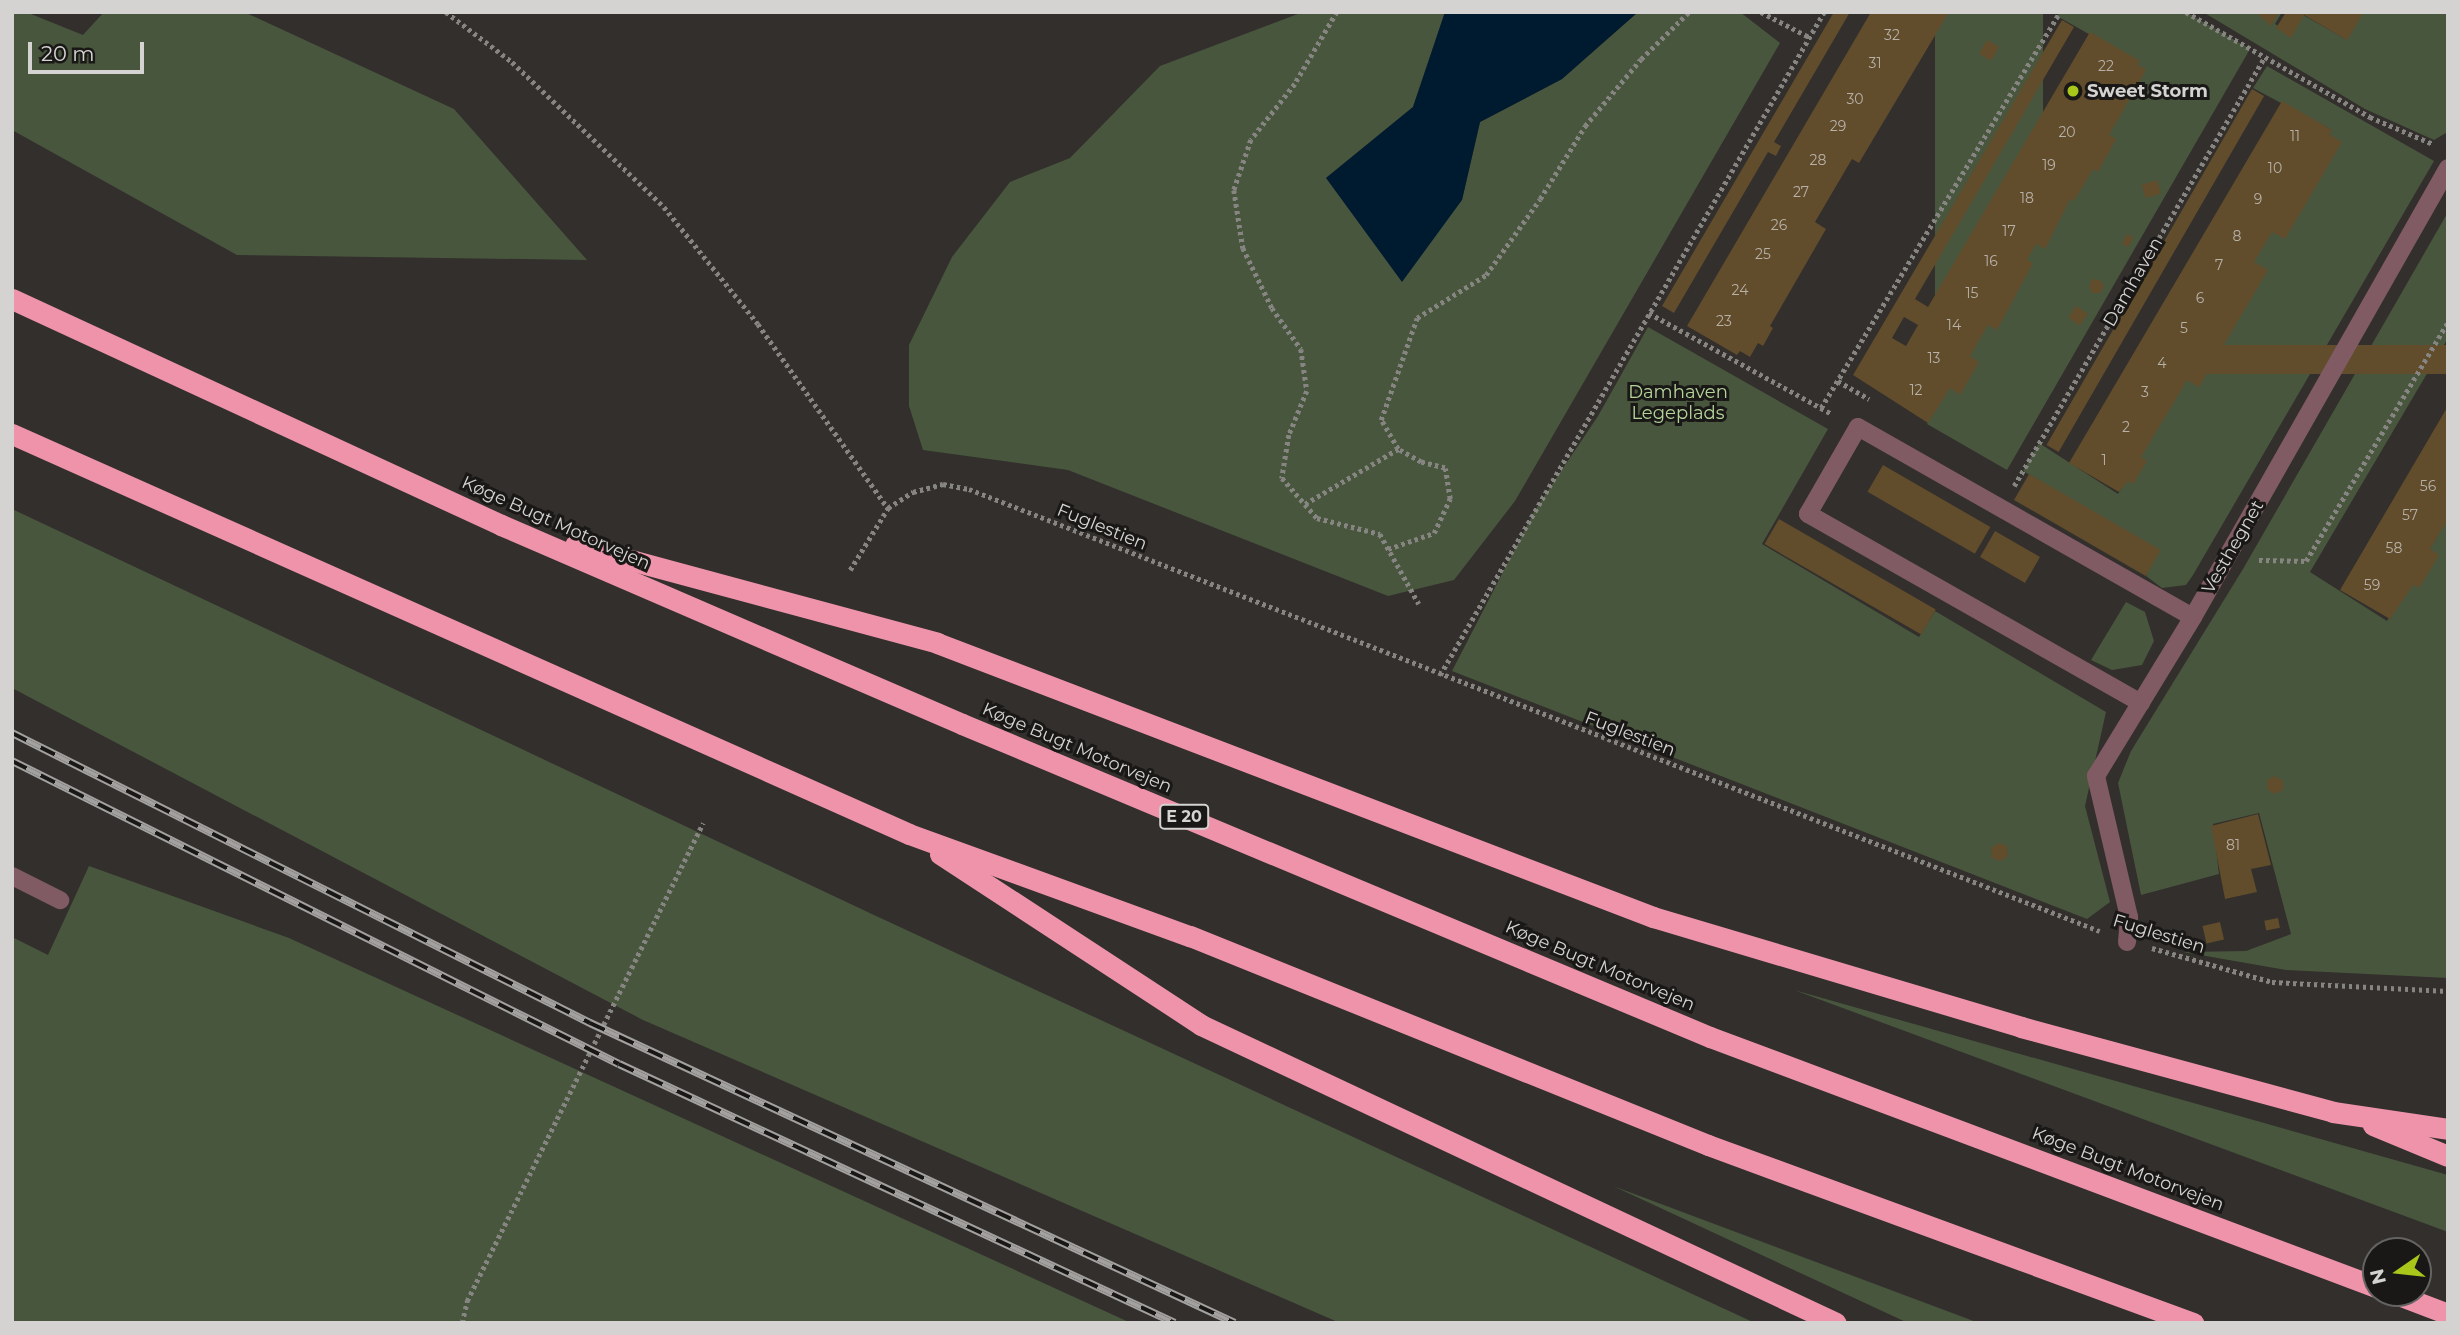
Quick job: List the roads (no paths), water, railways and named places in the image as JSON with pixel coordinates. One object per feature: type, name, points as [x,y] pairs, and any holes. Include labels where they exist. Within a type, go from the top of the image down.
[{"type":"highway","name":"Køge Bugt Motorvejen","points":[[12,299],[501,525],[961,724],[1710,1037],[2362,1282]]},
{"type":"highway","points":[[12,434],[444,630],[909,834],[1190,936],[1708,1145],[2193,1323]]},
{"type":"highway","points":[[501,525],[937,643],[1653,917],[2021,1027],[2351,1116],[2448,1156]]},
{"type":"highway","points":[[909,834],[1200,1025],[1836,1323]]},
{"type":"highway","points":[[2351,1116],[2448,1129]]},
{"type":"highway","points":[[2430,1307],[2448,1314]]},
{"type":"street","name":"Vesthegnet","points":[[2127,942],[2129,917],[2096,776],[2193,617],[2448,168]]},
{"type":"street","points":[[2141,703],[1808,514],[1858,427],[2193,617]]},
{"type":"street","points":[[12,876],[60,900]]},
{"type":"water","points":[[1445,12],[1638,12],[1562,79],[1480,122],[1462,200],[1402,282],[1326,178],[1413,107]]},
{"type":"railway","points":[[12,733],[590,1023],[1235,1323]]},
{"type":"railway","points":[[12,761],[619,1064],[1175,1323]]},
{"type":"place","name":"Sweet Storm","points":[[2073,91]]},
{"type":"park label","name":"Damhaven Legeplads","points":[[1678,403]]}]
